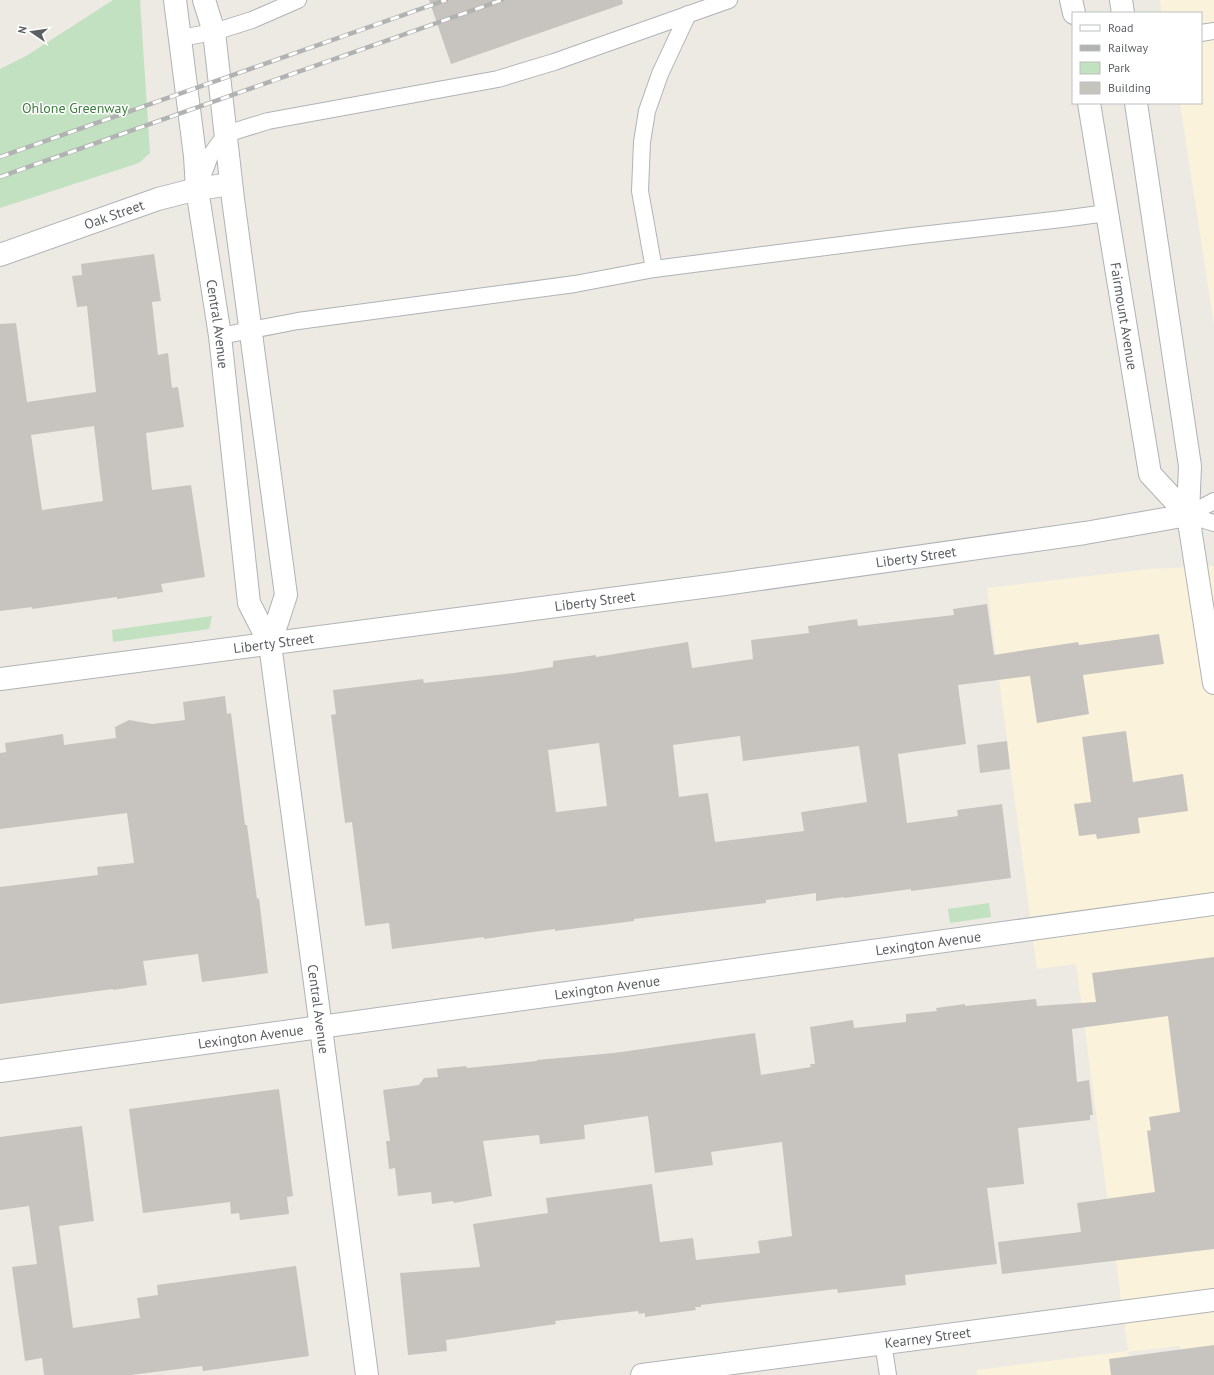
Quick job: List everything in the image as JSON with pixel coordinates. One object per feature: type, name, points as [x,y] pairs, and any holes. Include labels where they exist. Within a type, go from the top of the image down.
[{"type":"street","name":"Central Avenue","points":[[175,0],[195,156],[197,189],[220,336],[249,603],[270,644],[367,1375]]},
{"type":"street","name":"Central Avenue","points":[[204,0],[214,32],[231,184],[286,595],[270,644]]},
{"type":"street","points":[[1071,0],[1074,12]]},
{"type":"street","points":[[1121,0],[1123,12]]},
{"type":"street","name":"Fairmount Avenue","points":[[1089,104],[1150,474],[1188,516]]},
{"type":"street","points":[[1136,104],[1190,466],[1188,516],[1214,683]]},
{"type":"street","name":"Oak Street","points":[[0,255],[158,199],[197,189],[231,184]]},
{"type":"street","name":"Liberty Street","points":[[0,679],[733,583],[1085,533],[1188,516]]},
{"type":"street","name":"Lexington Avenue","points":[[0,1071],[1214,904]]},
{"type":"street","name":"Kearney Street","points":[[642,1375],[1214,1300]]},
{"type":"lane","points":[[180,38],[214,32],[252,20],[298,0]]},
{"type":"lane","points":[[197,189],[210,156],[226,134],[268,121],[498,79],[554,62],[729,0]]},
{"type":"lane","points":[[654,269],[640,191],[642,142],[647,111],[660,74],[688,14]]},
{"type":"lane","points":[[1202,33],[1214,31]]},
{"type":"lane","points":[[220,336],[298,321],[575,284],[654,269],[912,236],[1062,220],[1107,213]]},
{"type":"lane","points":[[1188,516],[1214,501]]},
{"type":"lane","points":[[1188,516],[1214,523]]},
{"type":"lane","points":[[883,1343],[888,1375]]},
{"type":"shaded area","points":[[1160,0],[1214,0],[1214,325],[1180,104],[1202,104],[1202,12],[1161,12]]},
{"type":"shaded area","points":[[1214,566],[1214,1375],[1184,1375],[1180,1346],[1128,1352],[1131,1375],[977,1375],[976,1370],[1128,1351],[1076,964],[1037,969],[987,588],[1150,569]]},
{"type":"green space","name":"Ohlone Greenway","points":[[113,0],[140,0],[150,153],[139,163],[0,208],[0,69],[26,56]]},
{"type":"green space","points":[[212,616],[209,629],[113,642],[112,630]]},
{"type":"green space","points":[[989,903],[991,917],[950,923],[948,909]]},
{"type":"building","points":[[429,0],[622,0],[623,4],[451,64]]},
{"type":"building","points":[[154,254],[161,301],[152,302],[158,355],[168,353],[172,388],[178,387],[184,427],[146,433],[152,490],[191,485],[205,577],[161,584],[163,592],[32,609],[32,607],[0,611],[0,324],[16,323],[27,402],[96,392],[87,306],[77,307],[72,276],[82,275],[81,264]],"holes":[[[94,426],[103,501],[42,510],[31,435]]]},
{"type":"building","points":[[987,604],[994,655],[1078,642],[1079,645],[1159,634],[1164,664],[1083,675],[1089,714],[1037,723],[1030,676],[958,685],[966,744],[898,754],[907,823],[958,816],[957,810],[1002,804],[1011,878],[816,901],[816,893],[766,900],[766,903],[634,919],[634,921],[555,931],[555,929],[484,939],[484,937],[392,949],[389,923],[365,926],[352,822],[345,823],[331,715],[336,714],[333,690],[423,679],[424,683],[514,673],[553,667],[553,661],[596,655],[596,657],[688,642],[692,668],[753,659],[751,640],[809,633],[808,626],[857,619],[858,626],[954,615],[953,609]],"holes":[[[740,736],[743,761],[859,746],[867,802],[801,812],[804,831],[715,842],[708,793],[679,797],[673,745]],[[599,743],[607,806],[556,812],[548,750]]]},
{"type":"building","points":[[225,696],[227,714],[231,713],[245,825],[247,825],[257,899],[259,898],[268,973],[202,982],[198,954],[143,961],[147,985],[0,1004],[0,887],[98,875],[97,867],[134,863],[127,813],[0,829],[0,753],[6,752],[5,743],[63,734],[64,745],[116,738],[115,727],[129,720],[152,724],[185,720],[183,702]]},
{"type":"building","points":[[1126,731],[1133,782],[1183,774],[1188,811],[1138,818],[1140,833],[1097,839],[1096,834],[1079,836],[1074,804],[1091,802],[1082,737]]},
{"type":"building","points":[[1007,741],[1010,769],[980,773],[977,745]]},
{"type":"building","points":[[1214,957],[1214,1249],[1002,1274],[998,1242],[1081,1232],[1077,1203],[1155,1192],[1147,1131],[1151,1130],[1149,1117],[1180,1112],[1168,1016],[1072,1029],[1077,1082],[1089,1080],[1093,1115],[1090,1115],[1090,1120],[1018,1128],[1024,1184],[987,1188],[997,1264],[905,1275],[906,1285],[838,1293],[837,1289],[701,1305],[701,1307],[695,1307],[696,1310],[645,1317],[645,1313],[639,1314],[638,1311],[555,1321],[556,1324],[446,1340],[447,1351],[408,1355],[400,1273],[480,1267],[473,1224],[548,1213],[546,1198],[652,1184],[660,1242],[693,1238],[696,1260],[760,1253],[758,1241],[792,1236],[782,1142],[711,1152],[713,1165],[655,1173],[648,1116],[584,1125],[585,1139],[540,1144],[539,1135],[483,1141],[492,1196],[454,1203],[453,1201],[432,1204],[431,1192],[398,1196],[395,1168],[389,1169],[386,1141],[390,1141],[383,1090],[419,1085],[424,1078],[438,1077],[437,1069],[466,1066],[467,1068],[614,1053],[755,1033],[761,1075],[811,1067],[810,1064],[815,1064],[810,1027],[853,1020],[854,1028],[906,1022],[906,1014],[937,1011],[936,1008],[965,1004],[965,1006],[1036,999],[1037,1006],[1096,1002],[1092,973]]},
{"type":"building","points":[[279,1089],[293,1196],[287,1197],[289,1214],[240,1220],[239,1213],[231,1214],[230,1202],[143,1213],[129,1109]]},
{"type":"building","points":[[82,1126],[94,1221],[59,1226],[73,1328],[140,1318],[137,1298],[158,1295],[157,1285],[296,1266],[309,1356],[203,1371],[202,1366],[131,1375],[44,1375],[42,1358],[25,1361],[12,1267],[37,1264],[29,1206],[0,1210],[0,1137]]},
{"type":"building","points":[[1214,1345],[1214,1375],[1111,1375],[1109,1359]]},
{"type":"railway","points":[[0,157],[446,0]]},
{"type":"railway","points":[[0,177],[502,0]]}]
